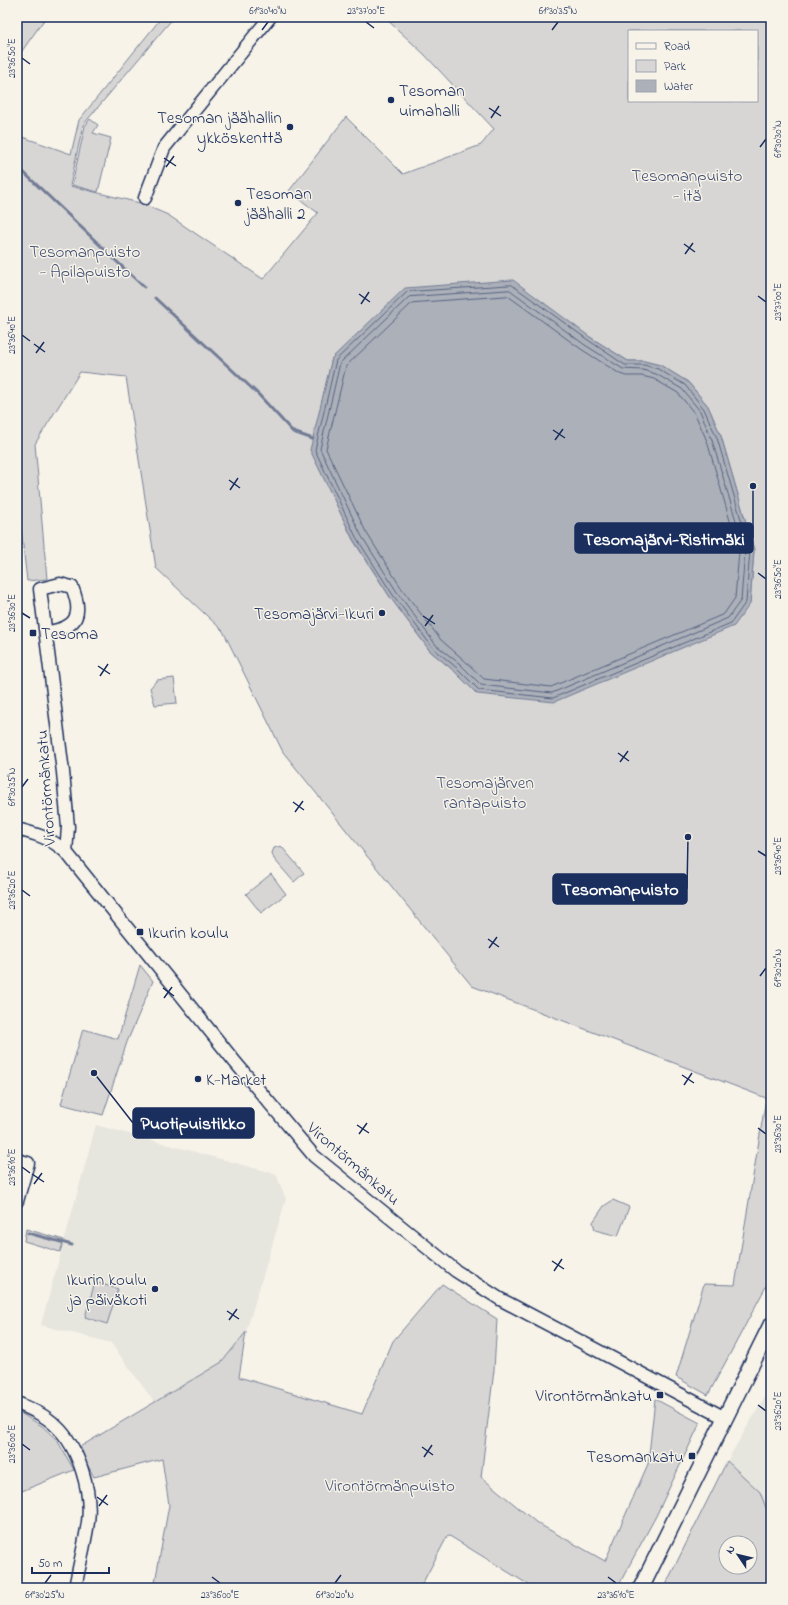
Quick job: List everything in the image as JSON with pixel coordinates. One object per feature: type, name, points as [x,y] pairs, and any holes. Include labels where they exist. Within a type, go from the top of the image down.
[{"type":"main road","points":[[641,1588],[771,1325]]},
{"type":"street","points":[[145,198],[164,148],[270,17]]},
{"type":"street","name":"Virontörmänkatu","points":[[46,632],[63,772],[68,828],[66,852],[235,1062],[314,1156],[468,1280],[511,1305],[725,1418]]},
{"type":"street","points":[[17,829],[44,836],[55,842],[66,852]]},
{"type":"street","points":[[17,1160],[28,1163],[17,1202]]},
{"type":"street","points":[[17,1403],[35,1411],[57,1427],[69,1443],[83,1475],[86,1489],[88,1521],[75,1588]]},
{"type":"shaded area","name":"Ikurin koulu ja päiväkoti","points":[[96,1125],[276,1174],[286,1199],[246,1332],[222,1362],[155,1403],[111,1343],[41,1325]]},
{"type":"shaded area","points":[[771,1383],[771,1521],[760,1492],[727,1461],[762,1402]]},
{"type":"green space","points":[[17,17],[46,17],[17,58]]},
{"type":"green space","points":[[162,17],[174,17],[83,125],[70,186],[140,203],[168,215],[263,279],[318,213],[289,191],[346,117],[403,174],[481,145],[494,129],[424,54],[384,17],[771,17],[771,1277],[708,1395],[676,1377],[704,1284],[735,1285],[766,1098],[472,986],[283,752],[223,631],[156,568],[126,377],[80,372],[35,444],[47,579],[27,581],[17,492],[17,135],[71,154],[79,120]],"holes":[[[590,337],[628,361],[644,361],[660,365],[688,382],[708,406],[721,436],[754,550],[750,604],[454,671],[430,651],[390,597],[353,540],[311,450],[332,358]]]},
{"type":"green space","points":[[90,119],[98,125],[93,133],[111,138],[98,192],[72,185],[85,126]]},
{"type":"green space","points":[[174,678],[177,703],[155,705],[150,688],[157,680]]},
{"type":"green space","points":[[281,846],[304,873],[294,882],[274,859],[272,853],[274,848]]},
{"type":"green space","points":[[271,874],[286,894],[261,913],[246,894]]},
{"type":"green space","points":[[140,965],[153,981],[127,1042],[103,1115],[61,1104],[83,1029],[118,1039]]},
{"type":"green space","points":[[613,1200],[629,1207],[618,1236],[595,1230],[593,1222],[604,1206]]},
{"type":"green space","points":[[26,1229],[64,1240],[60,1252],[24,1241]]},
{"type":"green space","points":[[95,1282],[118,1289],[107,1324],[85,1317]]},
{"type":"green space","name":"Virontörmänpuisto","points":[[442,1284],[497,1319],[494,1370],[481,1477],[537,1523],[605,1561],[648,1464],[655,1399],[700,1423],[656,1516],[617,1588],[534,1588],[448,1535],[420,1588],[154,1588],[169,1505],[162,1459],[94,1477],[78,1448],[222,1362],[246,1332],[239,1377],[362,1414],[393,1341]]},
{"type":"green space","points":[[17,1411],[42,1426],[57,1440],[74,1470],[17,1493]]},
{"type":"green space","points":[[727,1461],[760,1492],[771,1521],[771,1588],[664,1588]]},
{"type":"water","points":[[513,280],[590,337],[628,361],[644,361],[660,365],[688,382],[708,406],[721,436],[754,550],[750,604],[734,626],[554,702],[477,694],[454,671],[430,651],[390,597],[353,539],[310,450],[332,358],[405,288]]},
{"type":"waterway","points":[[17,166],[104,249]]},
{"type":"waterway","points":[[114,259],[144,287]]},
{"type":"waterway","points":[[155,298],[259,395],[293,432],[313,439]]},
{"type":"waterway","points":[[28,1233],[72,1245]]},
{"type":"place","name":"Tesoman uimahalli","points":[[391,100]]},
{"type":"place","name":"Tesoman jäähallin ykköskenttä","points":[[290,127]]},
{"type":"place","name":"Tesoman jäähalli 2","points":[[238,203]]},
{"type":"place","name":"Tesomajärvi-Ristimäki","points":[[753,486]]},
{"type":"place","name":"Tesomajärvi-Ikuri","points":[[382,613]]},
{"type":"place","name":"Tesoma","points":[[33,633]]},
{"type":"place","name":"Tesomanpuisto","points":[[688,837]]},
{"type":"place","name":"Ikurin koulu","points":[[140,932]]},
{"type":"place","name":"Puotipuistikko","points":[[94,1073]]},
{"type":"place","name":"K-Market","points":[[198,1079]]},
{"type":"place","name":"Ikurin koulu ja päiväkoti","points":[[155,1289]]},
{"type":"place","name":"Virontörmänkatu","points":[[660,1395]]},
{"type":"place","name":"Tesomankatu","points":[[692,1456]]},
{"type":"park label","name":"Tesomanpuisto - itä","points":[[687,185]]},
{"type":"park label","name":"Tesomanpuisto - Apilapuisto","points":[[85,261]]},
{"type":"park label","name":"Tesomajärven rantapuisto","points":[[485,792]]}]
